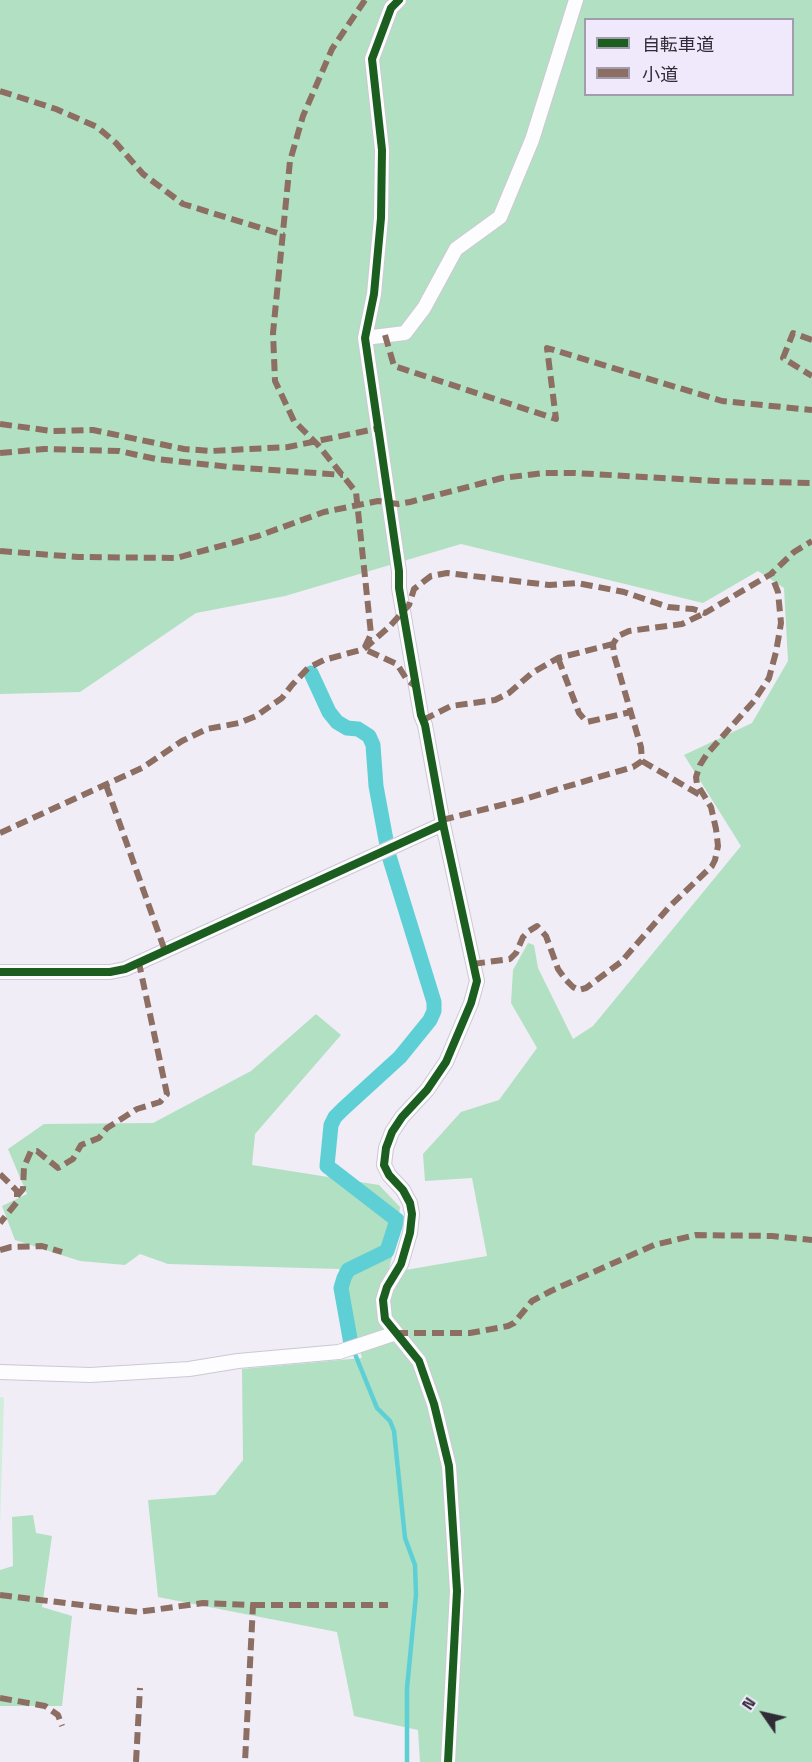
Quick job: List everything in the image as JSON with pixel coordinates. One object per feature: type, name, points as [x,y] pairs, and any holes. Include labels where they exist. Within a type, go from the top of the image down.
[{"type":"street","points":[[399,0],[391,8],[372,59],[382,150],[381,218],[374,294],[365,338],[399,571],[399,588],[421,715],[425,725],[443,824],[477,981],[471,1003],[446,1062],[427,1090],[402,1117],[392,1132],[386,1148],[384,1165],[389,1175],[403,1190],[410,1203],[412,1214],[410,1233],[401,1264],[387,1287],[383,1300],[385,1319],[419,1361],[434,1404],[449,1466],[457,1591],[447,1762]]},
{"type":"street","points":[[365,338],[405,333],[424,309],[456,249],[500,217],[532,140],[576,0]]},
{"type":"street","points":[[0,972],[110,972],[125,969],[443,824]]},
{"type":"street","points":[[0,1372],[90,1375],[189,1369],[238,1361],[339,1352],[396,1333]]},
{"type":"green space","points":[[0,0],[812,0],[812,1762],[420,1762],[418,1730],[354,1716],[337,1632],[158,1597],[148,1500],[215,1495],[243,1460],[242,1369],[362,1358],[339,1269],[168,1264],[140,1254],[125,1265],[80,1261],[15,1240],[2,1206],[27,1194],[8,1149],[44,1124],[153,1123],[251,1071],[316,1014],[341,1035],[255,1134],[252,1165],[379,1185],[400,1207],[396,1241],[388,1273],[487,1256],[472,1178],[425,1181],[423,1154],[461,1112],[499,1100],[537,1048],[511,1003],[513,970],[528,943],[534,945],[538,968],[573,1039],[593,1026],[741,846],[684,755],[752,723],[788,661],[784,588],[758,571],[703,603],[461,544],[285,596],[196,613],[80,692],[0,694]]},
{"type":"green space","points":[[0,1397],[4,1398],[0,1525]]},
{"type":"green space","points":[[33,1515],[36,1533],[52,1536],[42,1607],[72,1616],[62,1706],[0,1706],[0,1570],[13,1566],[12,1517]]},
{"type":"waterway","points":[[311,673],[329,712],[337,722],[347,728],[358,729],[369,736],[373,745],[376,786],[389,856],[434,1002],[434,1011],[430,1020],[400,1057],[343,1109],[331,1125],[327,1166],[397,1220],[387,1251],[348,1270],[344,1278],[341,1288],[351,1344]]},
{"type":"waterway","points":[[355,1354],[377,1408],[390,1421],[394,1431],[405,1538],[415,1565],[416,1595],[407,1688],[407,1762]]},
{"type":"marked path","points":[[365,0],[332,49],[303,116],[290,161],[273,333],[275,381],[294,421],[318,445],[356,492],[371,634],[364,649],[397,664],[407,680],[414,685]]},
{"type":"marked path","points":[[0,91],[56,109],[97,127],[116,143],[143,174],[183,204],[284,235]]},
{"type":"marked path","points":[[812,340],[793,333],[783,358],[812,376]]},
{"type":"marked path","points":[[385,335],[394,366],[556,419],[547,348],[722,401],[812,410]]},
{"type":"marked path","points":[[0,424],[52,431],[93,430],[184,449],[211,451],[288,447],[380,428]]},
{"type":"marked path","points":[[0,453],[44,449],[119,451],[156,459],[230,467],[343,475]]},
{"type":"marked path","points":[[0,551],[78,557],[176,558],[258,536],[324,512],[378,501],[398,504],[410,502],[502,478],[544,473],[812,483]]},
{"type":"marked path","points":[[0,833],[142,768],[182,741],[207,729],[239,723],[256,716],[282,698],[308,668],[324,660],[364,649],[409,605],[414,589],[431,576],[447,573],[549,585],[577,583],[624,592],[668,607],[693,609],[705,613],[771,574],[794,552],[812,541]]},
{"type":"marked path","points":[[473,964],[510,959],[516,953],[523,937],[537,926],[546,936],[558,969],[566,980],[579,990],[586,988],[621,962],[669,907],[712,866],[718,846],[716,829],[711,807],[697,784],[696,777],[707,754],[754,701],[769,678],[781,623],[778,592],[771,574]]},
{"type":"marked path","points":[[442,820],[521,800],[633,767],[642,761],[641,747],[614,655],[613,644],[618,636],[629,631],[682,624],[705,613]]},
{"type":"marked path","points":[[423,720],[451,706],[495,700],[509,693],[532,673],[558,658],[613,644]]},
{"type":"marked path","points":[[558,658],[579,713],[587,722],[631,712]]},
{"type":"marked path","points":[[642,761],[703,795]]},
{"type":"marked path","points":[[106,785],[165,951]]},
{"type":"marked path","points":[[17,1196],[23,1189],[24,1167],[31,1151],[37,1151],[58,1168],[73,1159],[81,1145],[99,1138],[107,1128],[137,1109],[160,1102],[167,1094],[139,963]]},
{"type":"marked path","points":[[0,1174],[17,1191],[17,1202],[0,1223]]},
{"type":"marked path","points":[[396,1333],[470,1333],[508,1326],[514,1323],[532,1301],[551,1291],[654,1245],[696,1235],[772,1236],[812,1240]]},
{"type":"marked path","points":[[0,1250],[11,1247],[42,1246],[62,1252]]},
{"type":"marked path","points":[[0,1595],[138,1612],[203,1603],[253,1605],[245,1762]]},
{"type":"marked path","points":[[253,1605],[388,1605]]},
{"type":"marked path","points":[[136,1762],[140,1688]]},
{"type":"marked path","points":[[0,1698],[45,1706],[58,1715],[62,1726]]},
{"type":"cycle path","points":[[399,0],[391,8],[372,59],[382,150],[381,218],[374,294],[365,338],[399,571],[399,588],[421,715],[425,725],[443,824],[477,981],[471,1003],[446,1062],[427,1090],[402,1117],[392,1132],[386,1148],[384,1165],[389,1175],[403,1190],[410,1203],[412,1214],[410,1233],[401,1264],[387,1287],[383,1300],[385,1319],[419,1361],[434,1404],[449,1466],[457,1591],[448,1762]]},
{"type":"cycle path","points":[[0,972],[110,972],[125,969],[443,824]]}]
